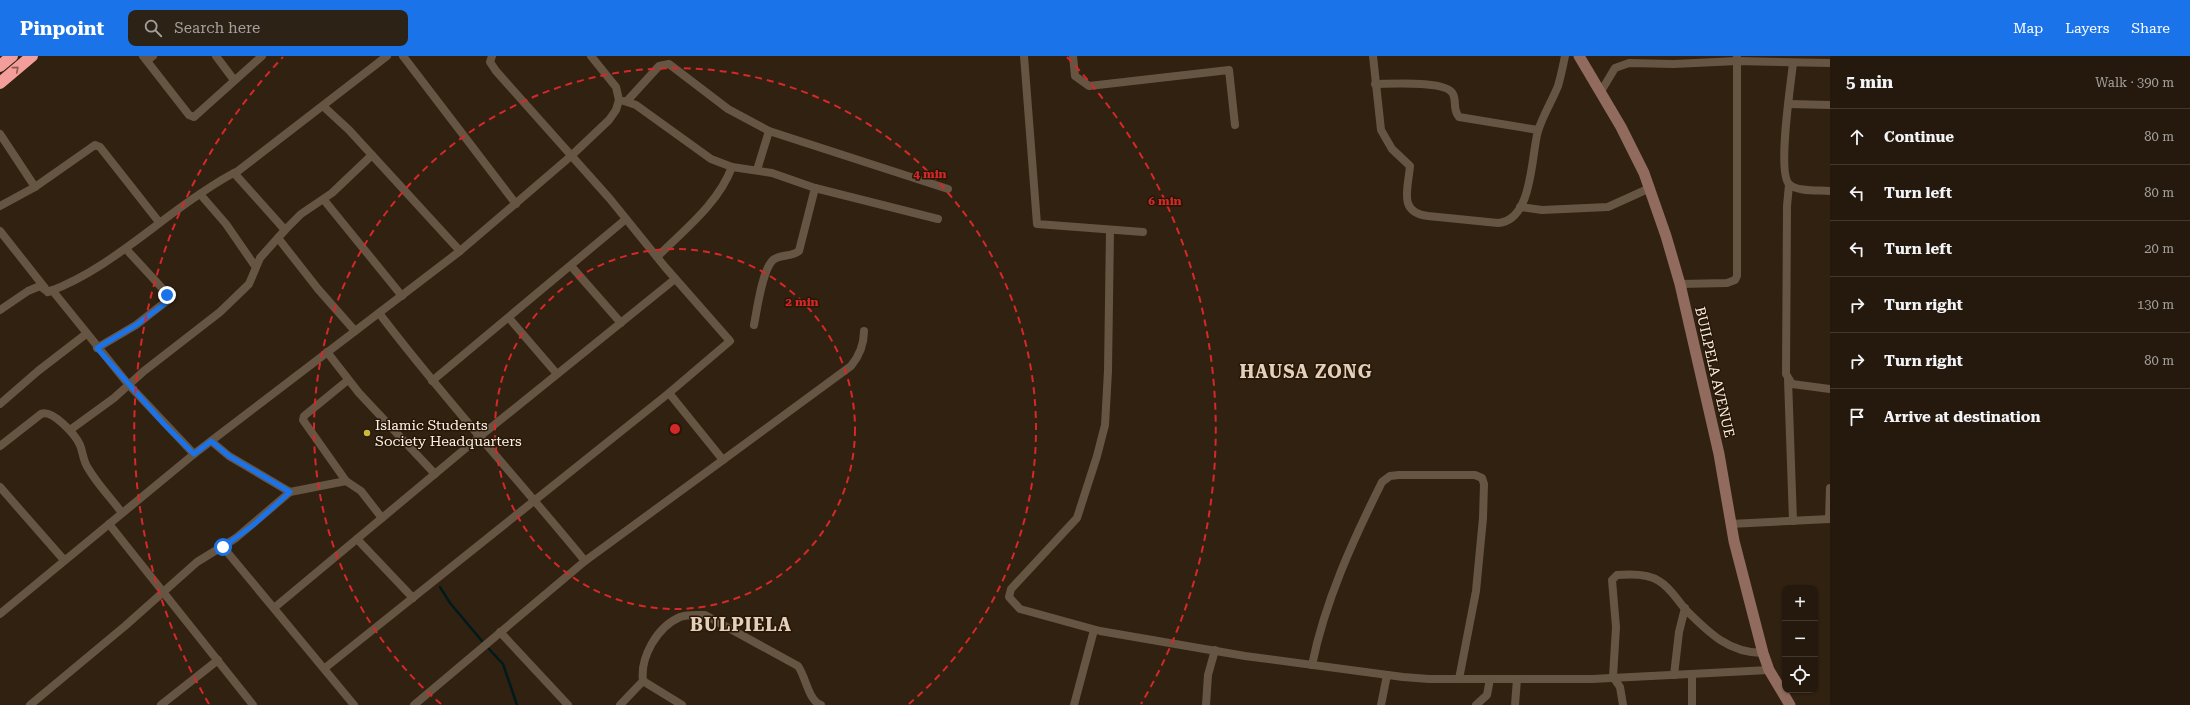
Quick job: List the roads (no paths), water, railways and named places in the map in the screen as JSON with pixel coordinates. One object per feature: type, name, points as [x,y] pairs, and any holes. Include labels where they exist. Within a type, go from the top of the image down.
[{"type":"highway","points":[[0,66],[12,56]]},
{"type":"highway","points":[[0,83],[32,56]]},
{"type":"street","points":[[216,56],[234,80]]},
{"type":"street","points":[[148,58],[192,117],[200,113],[234,80],[262,56]]},
{"type":"street","points":[[48,292],[75,281],[126,249],[159,222],[223,177],[234,173],[387,56]]},
{"type":"street","points":[[403,56],[516,204]]},
{"type":"street","points":[[325,668],[669,393],[730,341],[675,279],[626,219],[496,71],[490,62],[492,56]]},
{"type":"street","points":[[591,56],[616,87],[623,100],[711,159],[732,167],[756,170],[815,188],[938,219]]},
{"type":"street","points":[[1024,56],[1037,224],[1143,232]]},
{"type":"street","points":[[1073,56],[1075,76],[1089,86],[1229,70],[1235,125]]},
{"type":"street","points":[[1372,56],[1381,130],[1392,149],[1410,166],[1407,204],[1411,211],[1418,215],[1498,223],[1510,220],[1520,207],[1529,186],[1538,130],[1558,85],[1566,56]]},
{"type":"street","name":"BUILPELA AVENUE","points":[[1579,56],[1621,127],[1650,188],[1680,284],[1719,454],[1730,524],[1763,653],[1769,670],[1790,705]]},
{"type":"street","points":[[1600,93],[1615,68],[1629,63],[1674,64],[1737,59],[1793,63],[1830,63]]},
{"type":"street","points":[[1680,284],[1727,283],[1735,280],[1737,276],[1737,59]]},
{"type":"street","points":[[1793,63],[1783,170],[1789,185],[1785,364],[1788,379],[1793,521]]},
{"type":"street","points":[[0,602],[3,611],[194,454],[460,251],[571,156],[608,120],[623,100],[659,66],[669,64],[728,109],[769,131],[948,189]]},
{"type":"street","points":[[1375,84],[1436,85],[1448,87],[1453,94],[1454,111],[1458,117],[1538,130]]},
{"type":"street","points":[[1789,104],[1830,104]]},
{"type":"street","points":[[323,106],[349,130],[460,251]]},
{"type":"street","points":[[756,170],[769,131]]},
{"type":"street","points":[[0,134],[35,187]]},
{"type":"street","points":[[0,206],[35,187],[92,146],[97,146],[159,222]]},
{"type":"street","points":[[70,430],[114,398],[128,384],[203,326],[247,287],[255,266],[264,253],[285,230],[301,214],[324,200],[372,155]]},
{"type":"street","points":[[657,257],[704,210],[722,189],[732,167]]},
{"type":"street","points":[[234,173],[285,230]]},
{"type":"street","points":[[1789,185],[1796,188],[1830,192]]},
{"type":"street","points":[[754,325],[767,269],[772,261],[780,256],[795,254],[799,251],[815,188]]},
{"type":"street","points":[[1520,207],[1542,210],[1593,209],[1608,207],[1650,188]]},
{"type":"street","points":[[200,194],[226,224],[255,266]]},
{"type":"street","points":[[324,200],[402,296]]},
{"type":"street","points":[[432,381],[626,219]]},
{"type":"street","points":[[1110,230],[1105,425],[1097,456],[1077,518],[1011,589],[1009,597],[1020,609],[1094,630],[1312,665],[1429,679],[1613,677],[1769,670]]},
{"type":"street","points":[[0,231],[48,292]]},
{"type":"street","points":[[278,238],[318,289],[355,331]]},
{"type":"street","points":[[97,348],[136,325],[168,300],[162,288],[126,249]]},
{"type":"street","points":[[571,266],[621,322]]},
{"type":"street","points":[[274,608],[478,438],[675,279]]},
{"type":"street","points":[[0,310],[28,291],[40,286],[48,292],[52,290],[97,348],[128,384],[194,454]]},
{"type":"street","points":[[379,313],[478,438],[535,500],[585,561]]},
{"type":"street","points":[[509,318],[557,374]]},
{"type":"street","points":[[414,705],[585,561],[851,366],[859,356],[864,341],[864,331]]},
{"type":"street","points":[[0,404],[86,334]]},
{"type":"street","points":[[326,352],[348,380],[435,474]]},
{"type":"street","points":[[1788,379],[1792,384],[1799,386],[1830,389]]},
{"type":"street","points":[[348,380],[304,416],[303,420],[346,481],[361,491],[382,518]]},
{"type":"street","points":[[669,393],[723,460]]},
{"type":"street","points":[[0,446],[45,412],[51,414],[70,430],[80,445],[88,469],[122,513]]},
{"type":"street","points":[[211,441],[229,456],[290,492]]},
{"type":"street","points":[[1312,665],[1324,618],[1339,575],[1382,482],[1390,476],[1399,475],[1475,475],[1482,478],[1484,484],[1483,518],[1476,591],[1459,679]]},
{"type":"street","points":[[30,705],[164,592],[197,562],[223,547],[252,526],[290,492],[346,481]]},
{"type":"street","points":[[0,487],[64,560]]},
{"type":"street","points":[[1730,524],[1830,519],[1830,488]]},
{"type":"street","points":[[109,524],[253,705]]},
{"type":"street","points":[[357,539],[413,598]]},
{"type":"street","points":[[223,547],[325,668],[354,705]]},
{"type":"street","points":[[1623,705],[1620,687],[1613,677],[1616,650],[1616,614],[1612,580],[1613,577],[1621,574],[1658,580],[1674,593],[1685,608],[1726,645],[1747,653],[1763,653]]},
{"type":"street","points":[[1674,675],[1679,632],[1685,608]]},
{"type":"street","points":[[620,705],[643,681],[642,668],[654,639],[667,626],[680,618],[692,615],[705,615],[798,666],[804,674],[813,698],[817,704],[821,705]]},
{"type":"street","points":[[1074,705],[1094,630]]},
{"type":"street","points":[[500,632],[568,705]]},
{"type":"street","points":[[1206,705],[1208,675],[1215,650]]},
{"type":"street","points":[[161,705],[218,660]]},
{"type":"street","points":[[1692,674],[1692,705]]},
{"type":"street","points":[[1381,705],[1387,675]]},
{"type":"street","points":[[1476,705],[1487,695],[1490,679]]},
{"type":"street","points":[[1515,705],[1517,679]]},
{"type":"street","points":[[643,681],[682,705]]},
{"type":"waterway","points":[[440,587],[450,603],[482,641]]},
{"type":"waterway","points":[[489,649],[503,664],[517,705]]},
{"type":"place","name":"Islamic Students Society Headquarters","points":[[367,433]]},
{"type":"district","name":"HAUSA ZONG","points":[[1306,371]]},
{"type":"district","name":"BULPIELA","points":[[741,624]]}]
